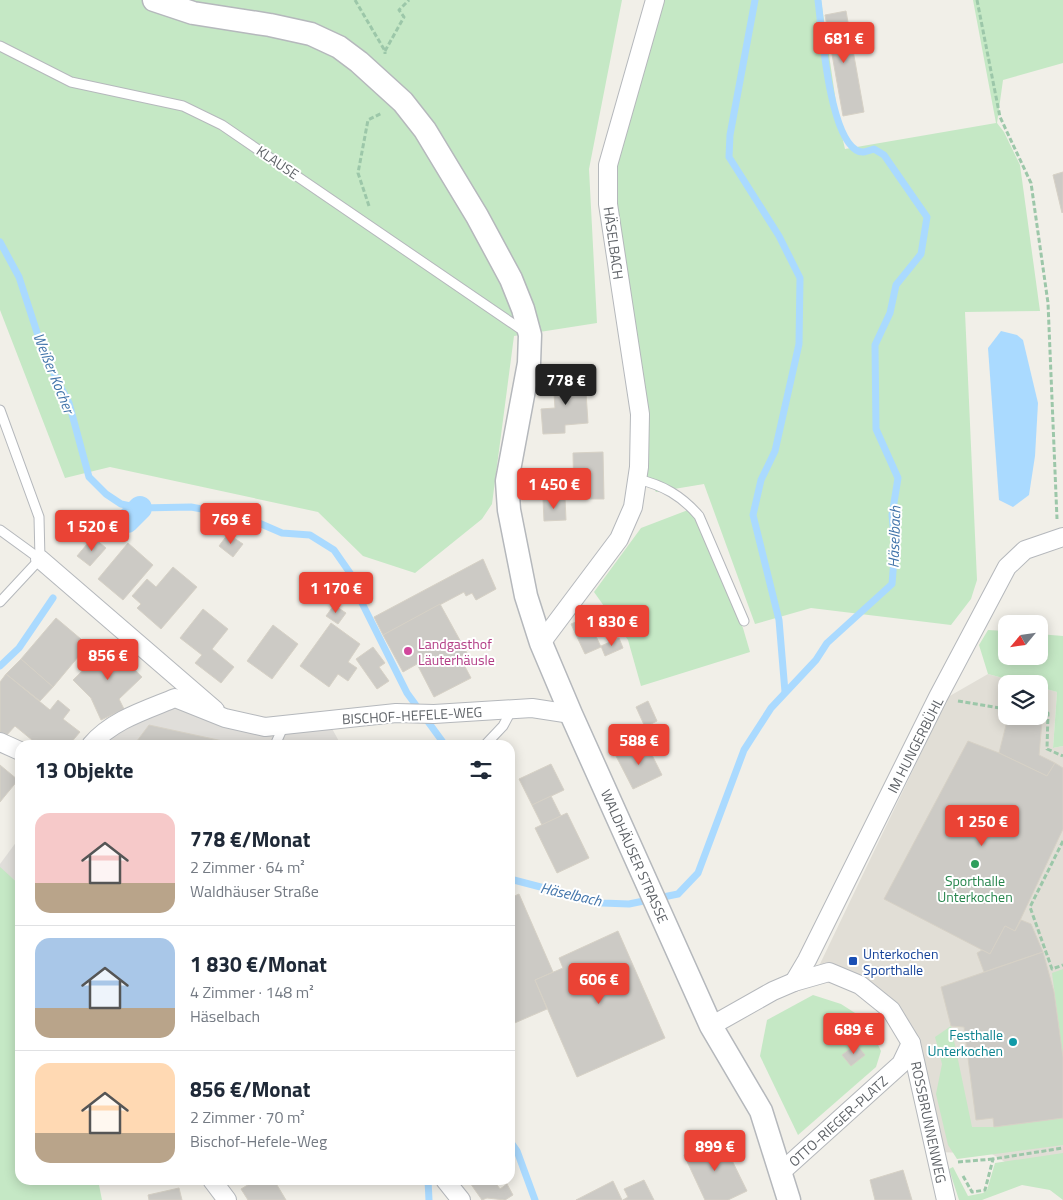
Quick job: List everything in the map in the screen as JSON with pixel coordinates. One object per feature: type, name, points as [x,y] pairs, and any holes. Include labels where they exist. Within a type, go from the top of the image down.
[{"type":"street","name":"WALDHÄUSER STRASSE","points":[[154,0],[193,13],[270,25],[311,34],[339,47],[380,79],[403,102],[425,130],[477,216],[511,280],[523,309],[530,335],[529,363],[508,481],[508,500],[518,562],[526,596],[541,643],[571,714],[711,1026],[761,1111],[789,1200]]},
{"type":"street","name":"HÄSELBACH","points":[[541,643],[619,539],[633,507],[637,479],[640,414],[608,204],[608,165],[655,0]]},
{"type":"street","name":"IM HUNGERBÜHL","points":[[794,982],[807,960],[938,698],[1007,566],[1025,550],[1060,537]]},
{"type":"street","name":"BISCHOF-HEFELE-WEG","points":[[40,560],[225,718]]},
{"type":"street","name":"BISCHOF-HEFELE-WEG","points":[[95,740],[128,717],[175,698],[225,718],[265,727],[396,713],[434,714],[532,708],[571,714]]},
{"type":"street","points":[[0,742],[15,749]]},
{"type":"street","points":[[711,1026],[794,982],[829,972],[860,985],[891,1010],[912,1043]]},
{"type":"street","name":"OTTO-RIEGER-PLATZ","points":[[780,1173],[901,1064],[912,1043]]},
{"type":"street","name":"ROSSBRUNNENWEG","points":[[912,1043],[946,1200]]},
{"type":"street","points":[[216,1185],[226,1200]]},
{"type":"street","points":[[449,1185],[460,1200]]},
{"type":"lane","name":"KLAUSE","points":[[0,46],[71,82],[183,106],[222,125],[376,228],[530,335]]},
{"type":"lane","points":[[0,410],[39,517],[40,560],[0,602]]},
{"type":"lane","points":[[637,479],[658,484],[688,503],[699,516],[744,621]]},
{"type":"lane","points":[[0,530],[40,560]]},
{"type":"lane","points":[[490,740],[503,726],[512,709]]},
{"type":"lane","points":[[277,740],[284,724]]},
{"type":"path","points":[[355,0],[385,51]]},
{"type":"path","points":[[380,79],[385,51],[404,17],[399,10],[408,0]]},
{"type":"path","points":[[977,0],[1000,118],[1031,182],[1048,302],[1060,537]]},
{"type":"path","points":[[376,228],[358,172],[368,120],[403,102]]},
{"type":"path","points":[[938,698],[998,708]]},
{"type":"path","points":[[1048,725],[1047,749],[1063,756]]},
{"type":"path","points":[[1063,841],[1030,907],[1052,970],[1063,965]]},
{"type":"path","points":[[993,1159],[985,1190],[972,1192],[955,1163],[1063,1148]]},
{"type":"shaded area","points":[[988,674],[998,677],[998,725],[1048,725],[1048,690],[1057,692],[1053,748],[1063,746],[1063,1198],[992,1154],[938,1152],[893,1007],[819,966],[948,697]]},
{"type":"shaded area","points":[[175,703],[224,722],[329,723],[338,740],[99,740]]},
{"type":"shaded area","points":[[15,844],[15,880],[0,869],[0,864]]},
{"type":"green space","points":[[0,0],[622,0],[589,169],[597,323],[514,336],[492,504],[482,519],[415,573],[363,556],[318,512],[110,467],[65,478],[0,310]]},
{"type":"green space","points":[[658,0],[821,0],[839,123],[845,149],[996,123],[973,0],[1063,0],[1063,63],[1003,80],[997,123],[1004,132],[1020,165],[1040,311],[965,312],[977,580],[971,599],[951,625],[811,608],[755,624],[704,484],[656,492],[643,469],[611,205],[612,165]]},
{"type":"green space","points":[[688,510],[695,518],[743,628],[750,652],[641,686],[628,640],[594,592],[641,528]]},
{"type":"green space","points":[[988,630],[998,631],[998,665],[1048,665],[1048,635],[1063,636],[1063,746],[1053,748],[1057,692],[1048,690],[1048,675],[998,675],[998,677],[988,674],[979,645]]},
{"type":"green space","points":[[0,867],[15,880],[15,1185],[99,1185],[102,1200],[0,1200]]},
{"type":"green space","points":[[1063,969],[1063,1057],[1052,973]]},
{"type":"green space","points":[[813,995],[841,1004],[866,1020],[881,1051],[876,1067],[798,1135],[760,1056],[767,1020]]},
{"type":"green space","points":[[951,1026],[972,1127],[994,1127],[1063,1118],[1063,1145],[957,1159],[948,1145],[936,1094],[942,1064],[935,1037]]},
{"type":"green space","points":[[1063,1153],[1063,1200],[1050,1190],[1022,1185],[982,1200],[959,1200],[949,1169],[953,1167],[968,1196],[983,1193],[987,1190],[995,1163]]},
{"type":"water","points":[[1001,331],[1017,335],[1023,340],[1038,403],[1035,456],[1029,495],[1013,507],[999,500],[988,348]]},
{"type":"building","points":[[846,11],[864,112],[843,116],[825,15]]},
{"type":"building","points":[[1063,172],[1063,212],[1062,213],[1053,175]]},
{"type":"building","points":[[585,377],[588,423],[565,425],[565,433],[543,434],[541,409],[555,408],[553,379]]},
{"type":"building","points":[[603,452],[604,499],[574,499],[573,453]]},
{"type":"building","points":[[565,498],[566,520],[544,521],[543,499]]},
{"type":"building","points":[[228,534],[243,544],[233,557],[219,546]]},
{"type":"building","points":[[93,537],[106,548],[90,566],[77,556]]},
{"type":"building","points":[[128,543],[153,565],[123,600],[98,579]]},
{"type":"building","points":[[483,559],[496,589],[476,600],[472,593],[466,596],[464,592],[383,635],[374,617]]},
{"type":"building","points":[[173,567],[197,587],[161,629],[137,608],[141,604],[132,596],[147,579],[156,587]]},
{"type":"building","name":"Landgasthof Läuterhäusle","points":[[440,604],[467,653],[460,657],[471,678],[434,697],[417,664],[403,672],[383,635]]},
{"type":"building","points":[[334,605],[346,613],[338,624],[326,616]]},
{"type":"building","points":[[203,609],[228,629],[212,649],[234,667],[221,683],[195,663],[202,655],[180,638]]},
{"type":"building","points":[[587,617],[601,647],[585,654],[571,624]]},
{"type":"building","points":[[56,618],[88,645],[53,687],[21,659]]},
{"type":"building","points":[[331,623],[360,644],[348,662],[357,668],[348,681],[338,674],[329,687],[300,666]]},
{"type":"building","points":[[273,625],[298,644],[272,679],[247,661]]},
{"type":"building","points":[[619,638],[623,648],[605,656],[601,646]]},
{"type":"building","points":[[110,644],[142,677],[119,699],[124,709],[101,720],[91,698],[73,680]]},
{"type":"building","points":[[373,647],[385,663],[379,667],[389,681],[377,689],[356,659]]},
{"type":"building","points":[[21,659],[53,687],[40,701],[6,674]]},
{"type":"building","points":[[6,674],[50,710],[58,700],[70,710],[63,719],[80,732],[73,740],[32,740],[15,726],[6,736],[0,732],[0,682]]},
{"type":"building","points":[[648,701],[657,721],[645,727],[636,707]]},
{"type":"building","points":[[149,725],[218,740],[138,740]]},
{"type":"building","points":[[1006,725],[1042,725],[1039,755],[1055,763],[1047,776],[999,753]]},
{"type":"building","name":"Sporthalle Unterkochen","points":[[968,741],[999,753],[1047,776],[1055,763],[1063,768],[1063,829],[1015,931],[1005,926],[990,954],[884,899]]},
{"type":"building","points":[[636,746],[639,751],[648,747],[662,775],[633,789],[616,756]]},
{"type":"building","points":[[551,764],[564,790],[532,805],[519,779]]},
{"type":"building","points":[[0,765],[15,778],[15,784],[0,802]]},
{"type":"building","points":[[551,796],[561,816],[542,825],[532,805]]},
{"type":"building","points":[[567,813],[589,858],[557,873],[535,828]]},
{"type":"building","points":[[519,894],[553,972],[535,980],[547,1009],[515,1023],[515,896]]},
{"type":"building","points":[[1021,920],[1031,924],[1043,952],[984,972],[977,953],[982,950],[990,954],[1005,926],[1015,931]]},
{"type":"building","points":[[618,931],[665,1038],[577,1077],[535,980],[563,968],[559,958]]},
{"type":"building","name":"Festhalle Unterkochen","points":[[1043,952],[1054,992],[1063,1057],[1063,1118],[994,1127],[993,1118],[976,1120],[964,1027],[951,1026],[941,987]]},
{"type":"building","points":[[856,1044],[865,1055],[851,1066],[842,1055]]},
{"type":"building","points":[[721,1138],[747,1191],[728,1200],[705,1200],[684,1155]]},
{"type":"building","points":[[903,1170],[912,1200],[875,1200],[870,1180]]},
{"type":"building","points":[[644,1180],[654,1200],[623,1200],[628,1197],[624,1189]]},
{"type":"building","points":[[613,1181],[622,1200],[576,1200]]},
{"type":"building","points":[[248,1185],[277,1185],[286,1200],[248,1200],[241,1189]]},
{"type":"building","points":[[472,1185],[497,1185],[500,1189],[508,1185],[513,1195],[505,1200],[487,1198],[482,1200]]},
{"type":"building","points":[[179,1188],[182,1200],[149,1200],[148,1195]]},
{"type":"waterway","points":[[755,0],[730,135],[729,157],[779,236],[800,278],[799,344],[775,451],[761,480],[753,515],[779,620],[785,692]]},
{"type":"waterway","name":"Häselbach","points":[[515,880],[602,903],[629,904],[678,894],[698,873],[744,750],[771,708],[816,660],[827,643],[892,584],[895,547],[892,515],[898,478],[876,429],[875,345],[890,313],[896,285],[921,254],[927,217],[884,155],[874,149],[860,152],[847,140],[839,124],[828,81],[818,0]]},
{"type":"waterway","name":"Weißer Kocher","points":[[0,242],[19,277],[44,354],[69,403],[89,477],[106,494],[121,504],[140,508],[191,507],[245,517],[282,533],[310,535],[334,550],[350,573],[359,597],[407,693],[441,740]]},
{"type":"waterway","name":"Weißer Kocher","points":[[127,521],[140,508]]},
{"type":"waterway","name":"Weißer Kocher","points":[[0,666],[19,648],[53,598]]},
{"type":"waterway","name":"Weißer Kocher","points":[[515,1148],[535,1200]]},
{"type":"waterway","points":[[428,1185],[429,1200]]},
{"type":"place","name":"Landgasthof Läuterhäusle","points":[[408,651]]},
{"type":"place","name":"Sporthalle Unterkochen","points":[[975,864]]},
{"type":"place","name":"Unterkochen Sporthalle","points":[[853,961]]},
{"type":"place","name":"Festhalle Unterkochen","points":[[1013,1042]]}]
